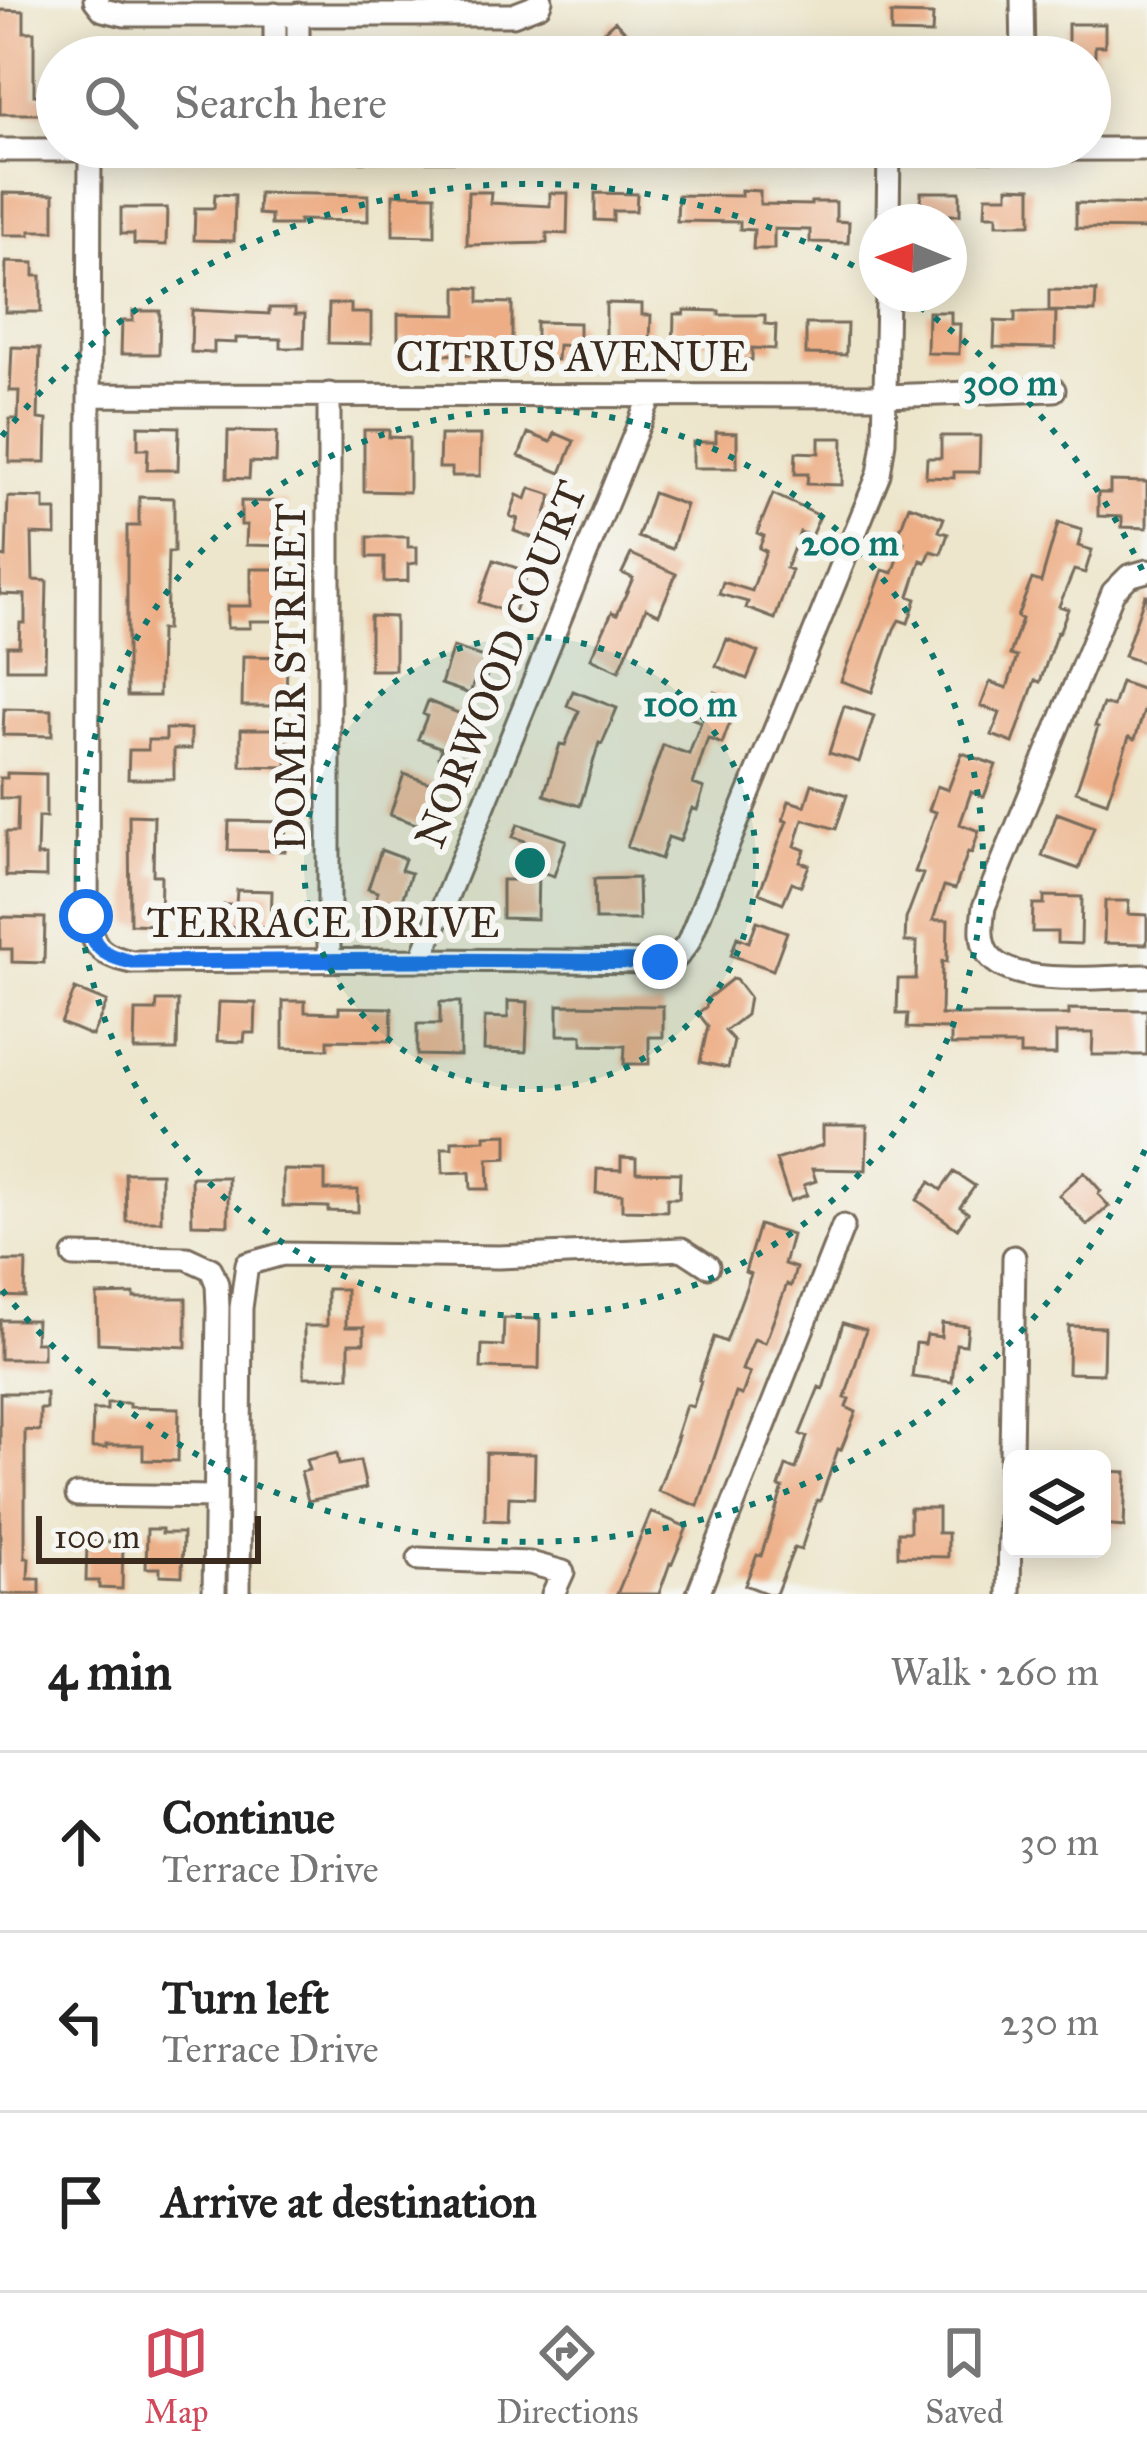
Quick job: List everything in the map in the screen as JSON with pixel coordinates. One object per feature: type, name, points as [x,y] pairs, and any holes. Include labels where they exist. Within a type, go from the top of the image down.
[{"type":"street","points":[[95,0],[103,10],[125,15],[513,15],[541,0]]},
{"type":"street","points":[[1022,0],[1023,36]]},
{"type":"street","points":[[281,36],[287,14]]},
{"type":"street","points":[[287,14],[293,36]]},
{"type":"street","points":[[1111,148],[1147,148]]},
{"type":"street","points":[[0,151],[36,150]]},
{"type":"street","name":"TERRACE DRIVE","points":[[90,168],[86,916],[90,936],[99,949],[112,958],[132,962],[660,962],[676,957],[688,944],[879,474],[887,312]]},
{"type":"street","points":[[888,204],[889,168]]},
{"type":"street","name":"CITRUS AVENUE","points":[[89,395],[885,396],[1054,390]]},
{"type":"street","name":"DOMER STREET","points":[[329,394],[329,961]]},
{"type":"street","name":"NORWOOD COURT","points":[[422,960],[650,397]]},
{"type":"street","points":[[1147,571],[1129,576],[1113,592],[984,907],[981,932],[989,956],[1009,971],[1035,977],[1147,976]]},
{"type":"street","points":[[698,1594],[843,1226]]},
{"type":"street","points":[[238,1594],[241,1308],[248,1264],[283,1254],[499,1258],[682,1249],[708,1266]]},
{"type":"street","points":[[74,1256],[187,1258],[211,1269],[218,1308],[214,1594]]},
{"type":"street","points":[[1009,1594],[1014,1257]]},
{"type":"street","points":[[77,1495],[215,1497]]},
{"type":"street","points":[[419,1559],[530,1563],[562,1572],[554,1594]]},
{"type":"building","points":[[0,10],[24,11],[24,32],[34,32],[36,114],[0,114]]},
{"type":"building","points":[[891,14],[933,15],[932,34],[891,33]]},
{"type":"building","points":[[615,21],[629,36],[611,36],[605,30]]},
{"type":"building","points":[[1068,24],[1105,24],[1105,36],[1068,36]]},
{"type":"building","points":[[1008,187],[1031,188],[1031,224],[997,224],[997,215],[985,215],[986,196],[1008,196]]},
{"type":"building","points":[[741,190],[760,191],[760,204],[836,202],[836,221],[849,222],[848,243],[810,242],[810,230],[774,229],[774,249],[753,249],[754,230],[740,229],[740,222],[677,221],[678,195],[741,196]]},
{"type":"building","points":[[468,192],[491,192],[490,203],[550,206],[550,193],[568,193],[567,234],[547,233],[547,243],[467,245]]},
{"type":"building","points":[[921,192],[960,192],[960,204],[921,204]]},
{"type":"building","points":[[3,193],[54,194],[54,231],[3,235]]},
{"type":"building","points":[[259,193],[368,195],[368,221],[299,220],[299,225],[271,225],[271,215],[258,214]]},
{"type":"building","points":[[595,193],[637,194],[636,211],[613,211],[613,221],[595,220]]},
{"type":"building","points":[[215,194],[235,195],[234,241],[194,240],[195,208],[214,208]]},
{"type":"building","points":[[393,194],[435,195],[435,236],[393,235]]},
{"type":"building","points":[[1076,203],[1147,205],[1147,229],[1076,228]]},
{"type":"building","points":[[121,208],[167,208],[166,245],[134,244],[134,234],[121,234]]},
{"type":"building","points":[[6,262],[34,263],[34,276],[41,276],[41,312],[5,312]]},
{"type":"building","points":[[457,287],[479,288],[479,302],[512,303],[512,345],[489,344],[489,354],[422,355],[422,341],[398,340],[398,314],[457,315]]},
{"type":"building","points":[[1049,290],[1096,291],[1095,312],[1049,311]]},
{"type":"building","points":[[606,303],[642,304],[642,315],[651,315],[650,344],[606,343]]},
{"type":"building","points":[[329,304],[351,304],[351,313],[371,313],[371,344],[328,343]]},
{"type":"building","points":[[269,308],[295,308],[295,314],[305,314],[304,348],[281,348],[281,339],[236,338],[236,343],[214,342],[214,353],[191,352],[192,310],[269,314]]},
{"type":"building","points":[[684,310],[765,315],[765,324],[776,325],[775,349],[752,348],[752,360],[732,360],[732,343],[696,342],[695,353],[673,353],[674,314],[684,314]]},
{"type":"building","points":[[133,311],[160,311],[159,354],[121,354],[122,321],[133,321]]},
{"type":"building","points":[[928,312],[951,312],[951,324],[960,324],[959,354],[927,353]]},
{"type":"building","points":[[1015,312],[1056,312],[1055,348],[994,347],[995,321],[1015,322]]},
{"type":"building","points":[[536,322],[579,323],[579,346],[558,345],[557,360],[536,359]]},
{"type":"building","points":[[806,324],[847,324],[846,355],[806,354]]},
{"type":"building","points":[[12,347],[40,348],[38,419],[47,420],[46,462],[9,462],[10,419],[18,419],[19,391],[10,391]]},
{"type":"building","points":[[138,426],[179,427],[178,470],[147,470],[148,449],[138,449]]},
{"type":"building","points":[[364,430],[389,430],[389,437],[409,438],[409,492],[364,491]]},
{"type":"building","points":[[228,431],[277,432],[276,463],[250,462],[249,479],[227,478]]},
{"type":"building","points":[[716,432],[737,433],[737,468],[693,468],[693,442],[716,442]]},
{"type":"building","points":[[528,433],[551,442],[555,433],[574,441],[561,473],[519,456]]},
{"type":"building","points":[[440,435],[481,435],[480,476],[452,476],[452,468],[439,468]]},
{"type":"building","points":[[941,436],[980,436],[979,472],[954,472],[954,478],[926,477],[927,458],[941,458]]},
{"type":"building","points":[[819,438],[843,438],[842,485],[807,484],[808,474],[795,474],[796,452],[819,453]]},
{"type":"building","points":[[1110,481],[1147,482],[1147,528],[1122,527],[1122,517],[1098,516],[1098,493],[1110,493]]},
{"type":"building","points":[[530,488],[552,495],[544,520],[555,524],[548,543],[514,531],[518,519],[510,516],[517,495],[526,499]]},
{"type":"building","points":[[653,493],[686,505],[672,549],[638,537]]},
{"type":"building","points":[[773,494],[820,516],[811,536],[800,532],[775,619],[746,608],[748,602],[719,594],[723,582],[752,591],[766,551],[759,548],[764,536],[757,533]]},
{"type":"building","points":[[8,497],[44,498],[44,510],[56,510],[56,535],[32,534],[33,580],[47,581],[45,669],[7,669],[7,646],[19,646],[20,623],[25,623],[25,595],[0,594]]},
{"type":"building","points":[[139,497],[174,498],[174,552],[168,552],[159,696],[127,696],[127,526],[139,526]]},
{"type":"building","points":[[241,501],[286,502],[285,546],[246,545]]},
{"type":"building","points":[[909,505],[944,518],[939,531],[948,534],[941,554],[931,551],[926,562],[921,560],[909,596],[916,599],[908,623],[899,620],[894,629],[872,692],[841,681],[883,570],[893,573],[904,542],[897,539]]},
{"type":"building","points":[[1058,523],[1082,530],[1078,546],[1092,550],[1085,573],[1074,570],[1059,606],[1068,609],[1013,743],[992,735],[1000,713],[981,706],[990,682],[1007,688],[1017,657],[1010,655],[1022,619],[1017,617],[1032,579],[1041,582]]},
{"type":"building","points":[[368,537],[408,537],[408,547],[417,547],[417,563],[408,564],[408,581],[384,582],[384,557],[368,557]]},
{"type":"building","points":[[631,554],[676,574],[659,614],[646,608],[619,671],[591,658],[633,578],[622,573]]},
{"type":"building","points":[[494,560],[528,572],[513,614],[479,602]]},
{"type":"building","points":[[251,569],[285,569],[285,621],[250,621],[250,628],[227,628],[227,606],[251,606]]},
{"type":"building","points":[[1147,595],[1147,664],[1124,656]]},
{"type":"building","points":[[370,616],[395,617],[395,670],[370,670]]},
{"type":"building","points":[[727,639],[758,652],[747,679],[716,666]]},
{"type":"building","points":[[453,647],[492,660],[486,678],[476,675],[470,694],[441,684]]},
{"type":"building","points":[[243,656],[287,657],[286,706],[242,706]]},
{"type":"building","points":[[1121,682],[1147,691],[1147,702],[1135,739],[1129,737],[1107,802],[1076,791],[1103,704],[1113,707]]},
{"type":"building","points":[[573,691],[617,708],[599,743],[580,806],[544,795],[560,744],[565,745],[579,711],[567,706]]},
{"type":"building","points":[[714,692],[738,701],[722,744],[708,738],[693,784],[704,788],[680,841],[668,837],[661,859],[627,847],[663,745],[689,754],[701,722],[691,718],[697,703],[708,707]]},
{"type":"building","points":[[428,701],[471,718],[453,762],[439,757],[442,748],[418,739]]},
{"type":"building","points":[[844,706],[874,716],[859,762],[829,753]]},
{"type":"building","points":[[4,709],[52,710],[52,736],[3,735]]},
{"type":"building","points":[[166,729],[191,729],[191,749],[174,749],[174,779],[128,779],[129,750],[148,750],[148,740],[166,740]]},
{"type":"building","points":[[241,729],[288,729],[287,767],[241,766]]},
{"type":"building","points":[[962,753],[996,765],[984,797],[971,792],[960,824],[979,831],[955,889],[944,886],[933,920],[948,920],[941,1015],[1147,1010],[1147,1055],[1092,1055],[1093,1033],[1056,1033],[1056,1055],[1020,1055],[1020,1045],[951,1045],[951,1029],[907,1028],[908,1014],[897,1014],[898,979],[916,979],[917,942],[905,942],[906,919],[923,874],[915,872],[936,812],[929,810],[937,786],[948,790]]},
{"type":"building","points":[[7,773],[46,774],[46,817],[38,817],[37,856],[46,856],[46,877],[6,876],[6,832],[17,832],[18,798],[0,798],[0,778],[7,778]]},
{"type":"building","points":[[404,774],[433,784],[419,825],[390,815]]},
{"type":"building","points":[[812,784],[847,795],[836,829],[803,819],[795,846],[805,850],[800,862],[809,865],[801,886],[792,882],[783,903],[759,893],[787,821],[783,820],[789,801],[805,806]]},
{"type":"building","points":[[1057,813],[1094,827],[1079,869],[1042,856]]},
{"type":"building","points":[[129,815],[154,816],[153,875],[161,875],[160,925],[130,924]]},
{"type":"building","points":[[229,821],[286,822],[285,851],[228,850]]},
{"type":"building","points":[[518,824],[566,840],[554,876],[538,871],[537,919],[502,918],[502,880],[513,880],[525,841],[513,837]]},
{"type":"building","points":[[381,850],[405,859],[401,870],[411,873],[398,912],[374,904],[378,892],[368,889]]},
{"type":"building","points":[[638,878],[639,920],[595,920],[594,879]]},
{"type":"building","points":[[237,890],[272,891],[271,928],[224,927],[224,905],[236,905]]},
{"type":"building","points":[[1044,896],[1082,897],[1081,944],[1057,943],[1057,932],[1032,932],[1033,904],[1044,904]]},
{"type":"building","points":[[1105,901],[1129,901],[1128,914],[1147,915],[1147,944],[1104,943]]},
{"type":"building","points":[[0,917],[45,918],[44,963],[12,962],[12,949],[0,949]]},
{"type":"building","points":[[757,921],[787,932],[773,970],[731,955],[737,937],[749,942]]},
{"type":"building","points":[[732,979],[749,997],[746,1015],[725,1031],[734,1041],[728,1068],[700,1062],[708,1026],[698,1013]]},
{"type":"building","points":[[75,989],[107,1002],[92,1036],[61,1023]]},
{"type":"building","points":[[157,1001],[178,1001],[177,1050],[134,1050],[135,1011],[156,1011]]},
{"type":"building","points":[[283,1001],[305,1001],[305,1012],[392,1008],[391,1041],[328,1040],[328,1049],[283,1048]]},
{"type":"building","points":[[508,1001],[528,1002],[526,1052],[484,1050],[485,1017],[508,1018]]},
{"type":"building","points":[[219,1002],[256,1003],[255,1033],[245,1033],[244,1042],[217,1041]]},
{"type":"building","points":[[440,1002],[460,1002],[460,1056],[417,1055],[417,1024],[440,1024]]},
{"type":"building","points":[[558,1005],[663,1006],[663,1037],[649,1037],[649,1064],[624,1064],[625,1046],[582,1045],[582,1035],[558,1035]]},
{"type":"building","points":[[823,1127],[867,1127],[866,1170],[812,1169],[816,1181],[804,1185],[807,1195],[790,1201],[776,1160],[823,1145]]},
{"type":"building","points":[[507,1134],[507,1158],[488,1159],[489,1189],[471,1189],[470,1172],[443,1173],[442,1148],[452,1148],[452,1141]]},
{"type":"building","points":[[621,1157],[636,1158],[636,1172],[680,1173],[679,1198],[667,1198],[667,1211],[622,1210],[622,1194],[596,1193],[597,1169],[621,1170]]},
{"type":"building","points":[[283,1170],[325,1171],[325,1190],[358,1190],[358,1212],[283,1206]]},
{"type":"building","points":[[954,1172],[975,1186],[960,1207],[968,1213],[957,1229],[917,1200],[930,1182],[941,1190]]},
{"type":"building","points":[[1084,1172],[1109,1206],[1087,1225],[1059,1195]]},
{"type":"building","points":[[125,1173],[161,1173],[161,1221],[126,1221]]},
{"type":"building","points":[[191,1177],[228,1177],[228,1225],[192,1224]]},
{"type":"building","points":[[759,1225],[792,1235],[784,1264],[796,1268],[765,1343],[754,1339],[742,1370],[750,1373],[742,1395],[736,1393],[698,1506],[658,1491],[686,1405],[693,1407],[714,1337],[726,1342],[751,1274],[745,1272]]},
{"type":"building","points":[[0,1261],[26,1261],[25,1297],[0,1296]]},
{"type":"building","points":[[327,1289],[346,1289],[346,1327],[364,1327],[364,1343],[349,1343],[349,1377],[304,1377],[304,1326],[327,1326]]},
{"type":"building","points":[[134,1294],[134,1298],[186,1298],[186,1347],[98,1343],[97,1295]]},
{"type":"building","points":[[504,1318],[540,1319],[539,1369],[481,1368],[482,1345],[503,1346]]},
{"type":"building","points":[[0,1320],[36,1320],[35,1342],[43,1342],[43,1359],[0,1359]]},
{"type":"building","points":[[843,1323],[866,1330],[845,1398],[849,1399],[846,1407],[856,1412],[817,1500],[801,1550],[794,1548],[776,1594],[768,1594],[745,1585],[757,1555],[761,1556],[786,1466],[796,1469],[807,1437],[800,1434],[819,1387],[823,1389]]},
{"type":"building","points":[[942,1323],[968,1326],[966,1345],[956,1344],[952,1382],[912,1377],[916,1343],[925,1344],[927,1335],[941,1337]]},
{"type":"building","points":[[1069,1326],[1104,1327],[1103,1374],[1068,1373]]},
{"type":"building","points":[[0,1393],[46,1393],[40,1431],[25,1430],[25,1558],[29,1558],[28,1579],[40,1579],[40,1594],[0,1594]]},
{"type":"building","points":[[107,1403],[179,1408],[178,1461],[143,1460],[143,1445],[92,1448],[93,1410],[107,1410]]},
{"type":"building","points":[[337,1453],[339,1465],[360,1461],[366,1488],[308,1501],[301,1472],[309,1470],[306,1460]]},
{"type":"building","points":[[486,1453],[535,1454],[534,1498],[509,1497],[508,1521],[485,1520]]},
{"type":"building","points":[[1111,1471],[1126,1472],[1124,1527],[1111,1526]]},
{"type":"building","points":[[910,1508],[938,1508],[938,1533],[948,1533],[948,1557],[898,1556],[898,1532],[910,1532]]},
{"type":"building","points":[[651,1512],[687,1527],[672,1564],[659,1594],[617,1594]]},
{"type":"building","points":[[147,1529],[183,1533],[182,1576],[160,1575],[160,1568],[146,1568]]},
{"type":"building","points":[[87,1542],[123,1542],[122,1589],[99,1588],[99,1581],[86,1581]]},
{"type":"route","points":[[86,916],[90,936],[99,949],[112,958],[132,962],[660,962]]}]
